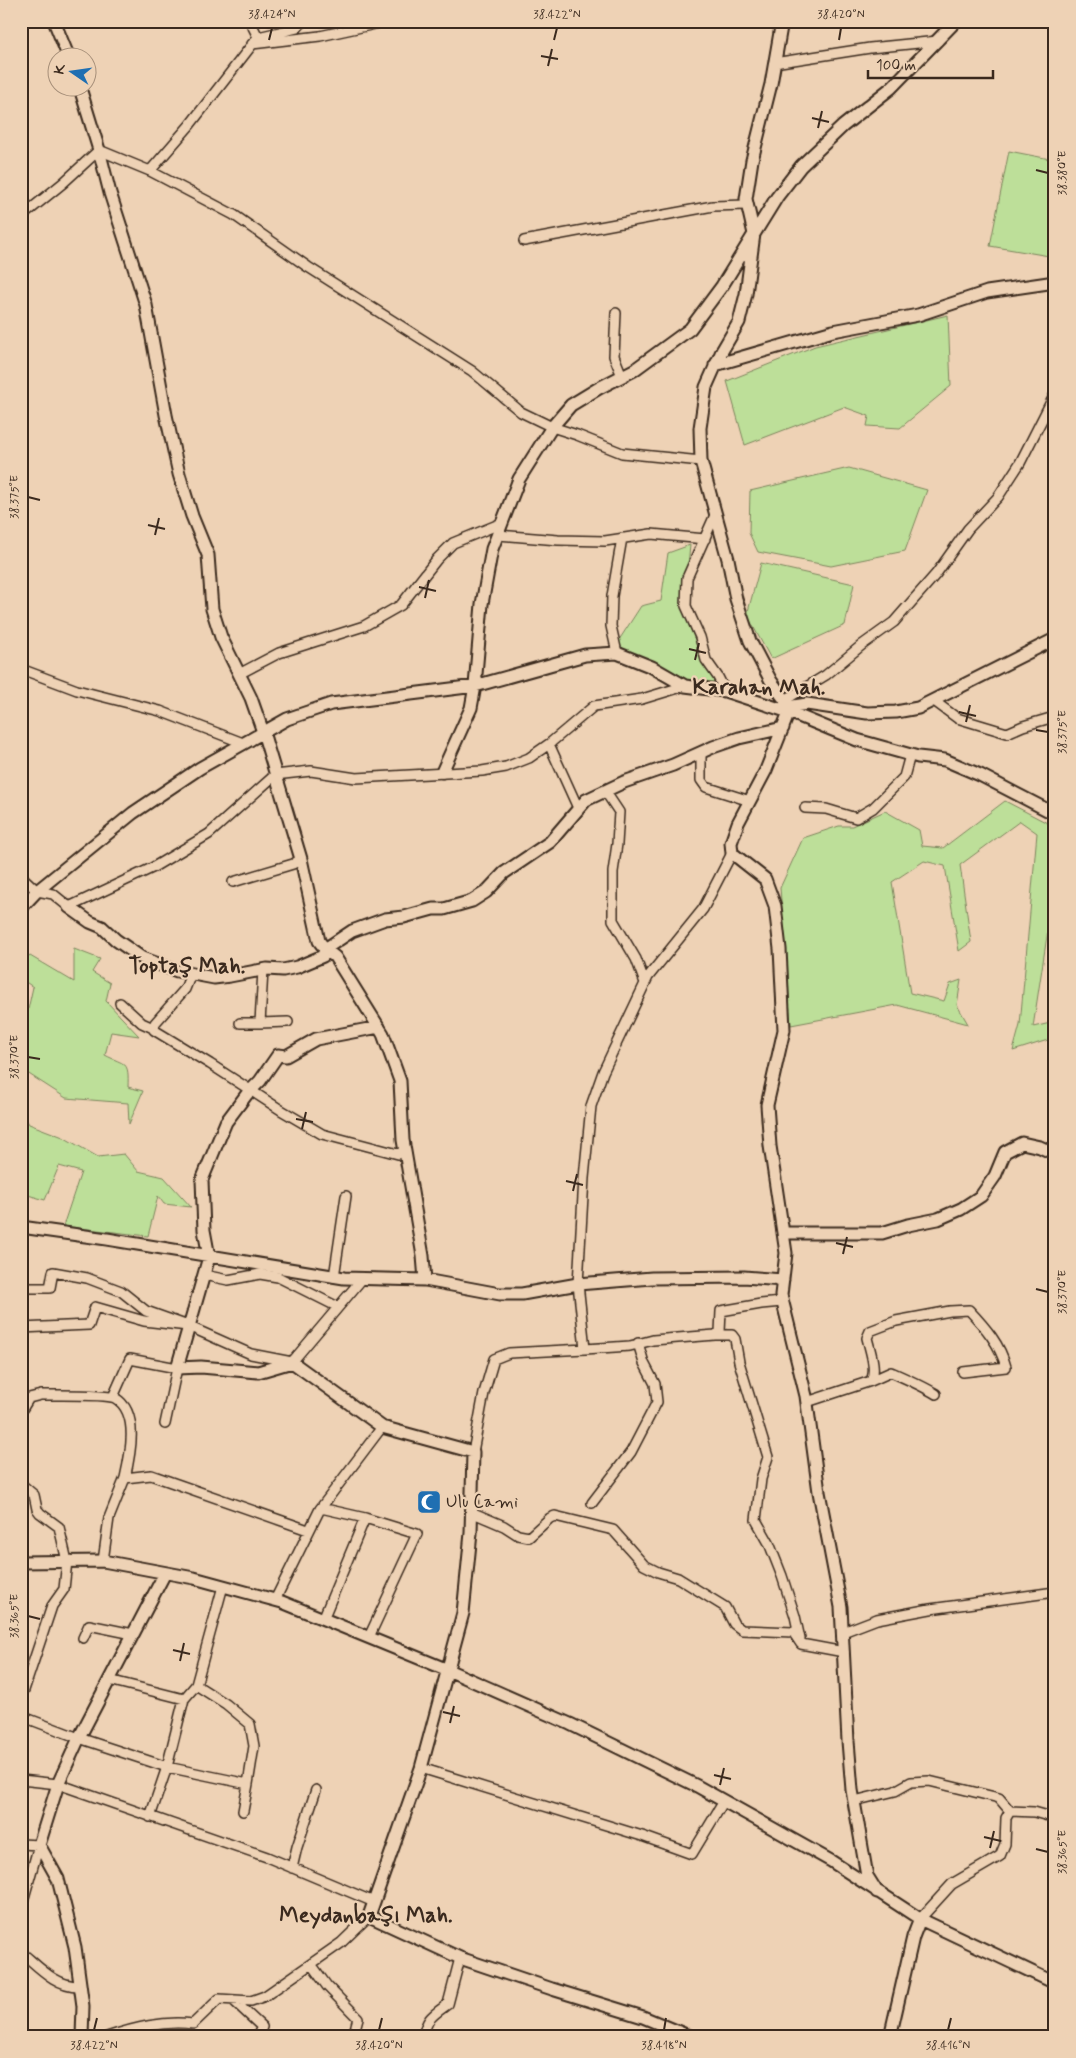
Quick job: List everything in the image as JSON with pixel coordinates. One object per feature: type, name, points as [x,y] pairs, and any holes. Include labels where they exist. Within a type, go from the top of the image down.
[{"type":"street","points":[[54,21],[65,48]]},
{"type":"street","points":[[250,21],[255,40]]},
{"type":"street","points":[[150,171],[189,126],[255,40],[297,28],[303,21]]},
{"type":"street","points":[[255,40],[320,36],[389,21]]},
{"type":"street","points":[[782,21],[752,160],[746,205],[754,234],[746,294],[738,322],[715,365],[706,387],[700,428],[701,461],[728,560],[736,599],[750,641],[771,681],[787,706]]},
{"type":"street","points":[[442,772],[471,708],[482,604],[492,549],[519,479],[552,427],[572,405],[668,347],[690,329],[722,286],[777,197],[801,166],[843,126],[891,88],[956,21]]},
{"type":"street","points":[[774,63],[870,48],[938,41]]},
{"type":"street","points":[[83,98],[110,193],[146,306],[166,415],[180,474],[192,516],[208,555],[212,609],[221,638],[251,698],[263,732],[300,859],[319,941],[335,957],[379,1027],[400,1081],[405,1151],[423,1256],[425,1280]]},
{"type":"street","points":[[99,150],[150,171],[234,215],[308,267],[472,371],[521,412],[552,427],[578,435],[622,453],[701,461]]},
{"type":"street","points":[[21,217],[63,183],[99,150]]},
{"type":"street","points":[[524,241],[713,206],[746,205]]},
{"type":"street","points":[[715,365],[833,331],[918,315],[987,292],[1055,282]]},
{"type":"street","points":[[616,313],[614,356],[622,376]]},
{"type":"street","points":[[585,1349],[578,1284],[591,1106],[603,1072],[646,983],[702,909],[732,854],[731,843],[738,823],[766,770],[783,728],[787,706],[862,645],[894,622],[936,574],[968,529],[998,497],[1020,463],[1055,394]]},
{"type":"street","points":[[715,515],[687,578],[686,606],[700,637],[706,660],[718,676],[725,691]]},
{"type":"street","points":[[239,674],[279,653],[364,626],[401,604],[437,559],[453,543],[502,523]]},
{"type":"street","points":[[498,535],[558,540],[605,541],[651,534],[705,539]]},
{"type":"street","points":[[617,653],[611,626],[612,596],[622,538]]},
{"type":"street","points":[[787,706],[808,704],[850,711],[882,713],[918,708],[974,678],[1055,639]]},
{"type":"street","points":[[21,908],[37,892],[133,813],[200,768],[287,719],[331,704],[474,686],[585,655],[617,653],[652,667],[685,686],[725,691],[787,706],[857,740],[910,755],[946,760],[972,771],[1055,814]]},
{"type":"street","points":[[21,669],[77,690],[160,711],[243,743]]},
{"type":"street","points":[[69,907],[152,868],[209,834],[275,775],[311,771],[356,778],[482,771],[506,767],[529,758],[549,744],[594,706],[642,700],[685,686]]},
{"type":"street","points":[[934,700],[957,718],[1007,734],[1023,726],[1054,717]]},
{"type":"street","points":[[21,876],[37,892],[53,894],[90,922],[102,926],[116,940],[142,958],[163,968],[214,978],[263,970],[283,970],[297,967],[323,956],[325,949],[352,931],[385,919],[404,917],[432,909],[444,909],[472,901],[486,892],[504,873],[550,842],[586,800],[624,782],[673,765],[739,738],[783,728]]},
{"type":"street","points":[[549,744],[578,808]]},
{"type":"street","points":[[701,752],[701,780],[706,787],[750,801]]},
{"type":"street","points":[[805,808],[826,809],[856,818],[873,808],[904,777],[910,755]]},
{"type":"street","points":[[605,792],[619,812],[613,872],[612,920],[636,959],[646,983]]},
{"type":"street","points":[[732,854],[764,879],[775,906],[780,949],[784,1030],[767,1105],[770,1146],[786,1253],[781,1295],[807,1402],[819,1492],[841,1607],[848,1741],[854,1801],[867,1876],[877,1892]]},
{"type":"street","points":[[233,882],[293,864],[300,859]]},
{"type":"street","points":[[260,1023],[263,970]]},
{"type":"street","points":[[154,1028],[185,989],[191,974]]},
{"type":"street","points":[[120,1003],[142,1023],[154,1028],[154,1030],[322,1134],[398,1154],[405,1151]]},
{"type":"street","points":[[240,1024],[288,1022]]},
{"type":"street","points":[[165,1424],[188,1326],[209,1257],[204,1230],[202,1180],[226,1122],[260,1081],[278,1055],[286,1056],[316,1038],[379,1027]]},
{"type":"street","points":[[783,1232],[882,1233],[938,1218],[961,1209],[982,1196],[995,1176],[1005,1152],[1022,1143],[1040,1147],[1055,1154]]},
{"type":"street","points":[[334,1277],[346,1196]]},
{"type":"street","points":[[21,1227],[107,1239],[334,1277],[425,1280],[467,1289],[509,1294],[578,1284],[652,1278],[744,1277],[782,1280]]},
{"type":"street","points":[[21,1288],[50,1288],[53,1272],[87,1278],[121,1291],[146,1310],[251,1354],[292,1362],[382,1427],[473,1452]]},
{"type":"street","points":[[204,1275],[228,1280],[260,1274],[278,1277],[338,1307]]},
{"type":"street","points":[[113,1397],[130,1359],[177,1368],[201,1367],[258,1372],[292,1362],[362,1279]]},
{"type":"street","points":[[715,1335],[720,1332],[721,1311],[782,1302]]},
{"type":"street","points":[[21,1328],[89,1325],[95,1307],[144,1321],[188,1326]]},
{"type":"street","points":[[871,1381],[874,1376],[866,1338],[870,1331],[896,1321],[969,1310],[992,1336],[1003,1356],[1006,1367],[963,1372]]},
{"type":"street","points":[[107,2037],[132,2028],[182,2022],[193,2024],[219,1999],[251,2001],[265,1996],[341,1943],[369,1916],[421,1768],[463,1613],[471,1512],[473,1452],[484,1393],[494,1359],[509,1353],[585,1349],[653,1340],[732,1335],[735,1339],[739,1362],[768,1457],[761,1478],[756,1520],[769,1542],[782,1576],[795,1616],[801,1644]]},
{"type":"street","points":[[592,1503],[632,1452],[657,1402],[655,1384],[644,1363],[638,1343]]},
{"type":"street","points":[[807,1402],[871,1381],[891,1372],[912,1383],[920,1384],[936,1394]]},
{"type":"street","points":[[21,1411],[29,1398],[41,1395],[113,1397],[125,1406],[131,1430],[132,1449],[125,1478],[109,1518],[103,1561]]},
{"type":"street","points":[[275,1600],[308,1530],[321,1508],[382,1427]]},
{"type":"street","points":[[125,1478],[151,1475],[308,1530]]},
{"type":"street","points":[[21,1484],[34,1495],[37,1509],[40,1513],[50,1518],[59,1527],[67,1561],[64,1589],[52,1606],[21,1700]]},
{"type":"street","points":[[321,1508],[365,1518],[416,1534],[369,1637]]},
{"type":"street","points":[[471,1512],[504,1526],[518,1535],[528,1537],[555,1516],[613,1530],[644,1565],[658,1572],[678,1578],[725,1607],[734,1624],[742,1630],[793,1632],[801,1644],[844,1652]]},
{"type":"street","points":[[323,1619],[365,1518]]},
{"type":"street","points":[[21,1562],[103,1561],[165,1572],[275,1600],[369,1637],[570,1724],[724,1801],[832,1861],[920,1919],[1055,1983]]},
{"type":"street","points":[[21,1908],[58,1784],[79,1738],[165,1572]]},
{"type":"street","points":[[150,1817],[167,1767],[184,1699],[196,1684],[223,1586]]},
{"type":"street","points":[[843,1632],[878,1619],[930,1609],[1055,1592]]},
{"type":"street","points":[[83,1638],[89,1626],[133,1634]]},
{"type":"street","points":[[110,1680],[184,1699]]},
{"type":"street","points":[[196,1684],[226,1704],[250,1724],[254,1746],[243,1810]]},
{"type":"street","points":[[21,1716],[79,1738],[167,1767],[248,1784]]},
{"type":"street","points":[[421,1768],[642,1836],[692,1854],[724,1801]]},
{"type":"street","points":[[21,1780],[58,1784],[267,1856],[374,1902]]},
{"type":"street","points":[[854,1801],[895,1791],[911,1782],[929,1781],[999,1798],[1010,1811],[1034,1812],[1055,1818]]},
{"type":"street","points":[[292,1868],[316,1790]]},
{"type":"street","points":[[890,2037],[913,1937],[920,1919],[952,1884],[1000,1856],[1005,1844],[1006,1818],[1010,1811]]},
{"type":"street","points":[[21,1844],[39,1845]]},
{"type":"street","points":[[39,1845],[58,1879],[75,1947],[83,2006],[82,2037]]},
{"type":"street","points":[[369,1916],[460,1958],[642,2017],[691,2037]]},
{"type":"street","points":[[21,1952],[55,1980],[69,1986],[80,1986]]},
{"type":"street","points":[[423,2037],[425,2025],[431,2015],[448,2004],[460,1958]]},
{"type":"street","points":[[311,1964],[327,1986],[358,2018],[355,2029],[364,2037]]},
{"type":"street","points":[[232,2000],[262,2027],[257,2037]]},
{"type":"green space","points":[[1009,151],[1055,160],[1055,257],[990,246]]},
{"type":"green space","points":[[948,315],[951,386],[900,428],[867,426],[869,416],[844,407],[745,445],[727,381],[815,346]]},
{"type":"green space","points":[[849,468],[927,490],[905,551],[831,566],[758,552],[749,533],[750,491]]},
{"type":"green space","points":[[690,545],[687,578],[681,606],[702,662],[723,686],[685,686],[617,653],[619,640],[641,606],[661,601],[668,553]]},
{"type":"green space","points":[[761,563],[854,584],[845,625],[771,659],[747,615]]},
{"type":"green space","points":[[1005,801],[1055,827],[1055,884],[1033,1027],[1055,1022],[1055,1040],[1051,1039],[1013,1051],[1020,1025],[1037,833],[1020,821],[960,865],[971,942],[959,951],[945,866],[924,861],[892,882],[910,993],[944,1001],[950,984],[961,980],[957,1005],[968,1024],[897,1005],[791,1025],[780,888],[803,838],[839,826],[852,826],[885,811],[919,830],[922,846],[943,848]]},
{"type":"green space","points":[[74,949],[100,959],[92,972],[110,983],[106,1001],[139,1036],[111,1032],[105,1055],[125,1065],[128,1072],[128,1087],[143,1091],[129,1124],[128,1103],[66,1098],[21,1069],[21,1011],[27,1014],[33,987],[21,979],[21,961],[25,953],[74,982]]},
{"type":"green space","points":[[21,1111],[29,1124],[63,1137],[98,1157],[124,1154],[138,1171],[164,1177],[191,1207],[164,1204],[158,1196],[148,1236],[63,1226],[81,1172],[59,1166],[45,1200],[21,1193]]},
{"type":"place","name":"Ulu Cami","points":[[429,1502]]},
{"type":"district","name":"Karahan Mah.","points":[[759,688]]},
{"type":"district","name":"Toptaş Mah.","points":[[187,967]]},
{"type":"district","name":"Meydanbaşı Mah.","points":[[366,1916]]}]
